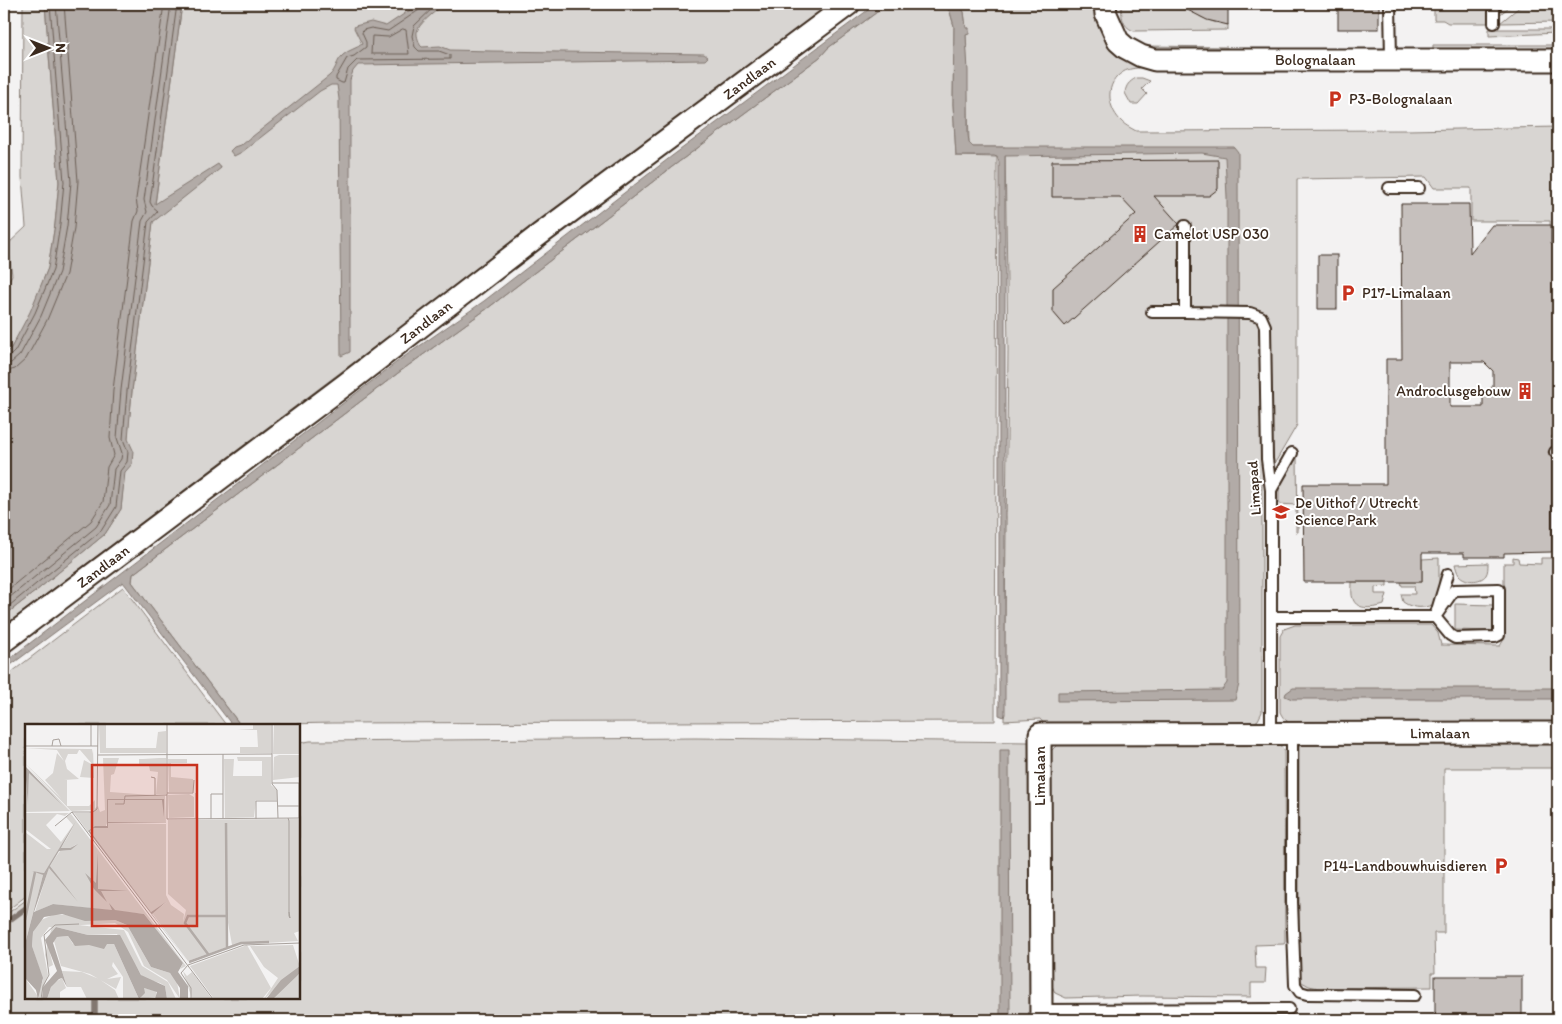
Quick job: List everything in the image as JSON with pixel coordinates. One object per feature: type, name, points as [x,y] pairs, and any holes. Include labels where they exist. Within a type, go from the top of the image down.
[{"type":"street","name":"Zandlaan","points":[[4,641],[849,4]]},
{"type":"street","name":"Bolognalaan","points":[[1105,4],[1106,14],[1118,42],[1133,52],[1155,60],[1558,60]]},
{"type":"street","name":"Limalaan","points":[[1041,1015],[1040,734],[1558,733]]},
{"type":"lane","points":[[1390,4],[1391,59]]},
{"type":"lane","points":[[1494,4],[1494,23]]},
{"type":"lane","points":[[1390,188],[1419,188]]},
{"type":"lane","points":[[1184,226],[1185,312]]},
{"type":"lane","name":"Limapad","points":[[1152,312],[1240,312],[1256,314],[1261,317],[1265,326],[1266,459],[1271,490],[1271,617],[1282,735]]},
{"type":"lane","points":[[1271,490],[1292,453]]},
{"type":"lane","points":[[1435,617],[1448,574]]},
{"type":"lane","points":[[1499,589],[1499,635],[1495,637],[1455,638],[1450,635],[1435,617],[1454,590],[1499,589]]},
{"type":"lane","points":[[1271,617],[1435,617]]},
{"type":"lane","points":[[1282,735],[1295,986],[1300,992],[1307,994],[1415,995]]},
{"type":"lane","name":"Limalaan","points":[[1041,1015],[1155,1015],[1289,1009]]},
{"type":"shaded area","points":[[23,4],[45,4],[59,182],[48,268],[31,312],[11,348],[4,355],[4,289],[12,275],[8,244],[26,227],[22,177]]},
{"type":"shaded area","points":[[182,4],[837,4],[532,228],[4,626],[4,616],[105,534],[121,509],[132,391]]},
{"type":"shaded area","points":[[888,4],[943,4],[950,12],[954,26],[953,104],[956,156],[997,157],[995,721],[237,724],[238,722],[132,582],[133,574],[820,57],[828,48]]},
{"type":"shaded area","points":[[959,4],[1098,4],[1146,67],[1123,72],[1113,82],[1111,88],[1110,102],[1112,108],[1123,123],[1136,131],[1408,130],[1558,127],[1558,240],[1551,240],[1550,221],[1471,221],[1471,188],[1434,188],[1426,177],[1297,179],[1297,425],[1262,485],[1262,712],[1258,720],[1250,725],[1046,726],[1040,719],[1004,721],[1008,350],[1005,147],[973,147],[969,143],[966,35],[969,28],[966,28],[964,12]]},
{"type":"shaded area","points":[[1121,4],[1183,4],[1201,17],[1214,22],[1228,24],[1228,30],[1134,31],[1124,23]]},
{"type":"shaded area","points":[[1434,4],[1513,4],[1489,23],[1448,23],[1443,20],[1434,20]]},
{"type":"shaded area","points":[[1523,4],[1558,4],[1558,22],[1500,23]]},
{"type":"shaded area","points":[[1489,29],[1558,29],[1558,33],[1489,36]]},
{"type":"shaded area","points":[[1433,45],[1558,45],[1558,54],[1433,51]]},
{"type":"shaded area","points":[[1145,46],[1227,47],[1227,55],[1145,50]]},
{"type":"shaded area","points":[[1136,78],[1150,81],[1142,89],[1147,94],[1138,104],[1131,104],[1125,90],[1128,84]]},
{"type":"shaded area","points":[[1296,455],[1298,532],[1296,532],[1296,505],[1279,504],[1279,486]]},
{"type":"shaded area","points":[[1556,459],[1558,459],[1558,558]]},
{"type":"shaded area","points":[[1513,557],[1518,558],[1519,563],[1541,564],[1541,558],[1558,558],[1558,724],[1299,725],[1283,718],[1280,712],[1280,636],[1284,629],[1295,625],[1431,625],[1438,633],[1441,645],[1500,646],[1504,639],[1504,563],[1513,563]]},
{"type":"shaded area","points":[[1439,558],[1439,594],[1437,603],[1420,607],[1407,605],[1403,602],[1401,594],[1415,594],[1414,586],[1402,586],[1401,582],[1422,582],[1422,559]]},
{"type":"shaded area","points":[[1488,563],[1486,575],[1483,578],[1472,581],[1459,575],[1455,564]]},
{"type":"shaded area","points":[[1352,582],[1387,582],[1387,586],[1375,587],[1375,594],[1387,594],[1384,605],[1371,608],[1362,607],[1355,603],[1352,597]]},
{"type":"shaded area","points":[[123,587],[225,724],[25,724],[25,897],[4,913],[4,678]]},
{"type":"shaded area","points":[[1455,604],[1494,605],[1493,631],[1455,630]]},
{"type":"shaded area","points":[[695,738],[1029,742],[1034,747],[1035,1020],[4,1020],[4,916],[25,901],[25,999],[300,999],[300,743],[310,741]]},
{"type":"shaded area","points":[[1558,741],[1558,768],[1444,768],[1444,933],[1434,933],[1435,973],[1432,973],[1432,987],[1319,988],[1309,986],[1300,981],[1299,747],[1305,742]]},
{"type":"shaded area","points":[[1060,742],[1277,742],[1284,750],[1285,942],[1284,944],[1255,945],[1256,968],[1266,968],[1265,983],[1251,983],[1251,997],[1142,996],[1066,998],[1055,993],[1051,983],[1050,752]]},
{"type":"water","points":[[45,4],[182,4],[155,204],[218,164],[221,168],[153,222],[132,391],[128,439],[133,450],[132,464],[125,472],[121,509],[105,534],[4,616],[4,355],[11,348],[30,312],[48,268],[59,182]]},
{"type":"water","points":[[419,4],[445,4],[426,19],[418,29],[417,33],[422,47],[440,46],[450,50],[704,54],[708,57],[705,60],[358,65],[353,71],[350,80],[350,352],[341,356],[339,99],[337,85],[331,85],[320,91],[242,152],[234,156],[230,151],[234,147],[243,144],[329,76],[343,55],[362,44],[354,28],[355,26],[371,22],[386,26]]},
{"type":"water","points":[[876,4],[888,4],[488,308],[402,370],[133,574],[132,582],[238,722],[237,724],[231,724],[123,582],[4,670],[4,663],[401,359],[484,301],[672,156]]},
{"type":"water","points":[[943,4],[959,4],[964,12],[966,28],[969,28],[969,34],[966,35],[968,134],[969,143],[973,147],[1234,147],[1238,152],[1239,684],[1235,700],[1058,701],[1058,692],[1222,690],[1227,683],[1227,197],[1225,157],[1202,153],[1005,156],[1005,714],[1004,717],[999,715],[999,162],[997,157],[994,156],[956,156],[953,104],[954,26],[950,12]]},
{"type":"water","points":[[1293,688],[1558,688],[1558,699],[1292,699],[1285,696]]},
{"type":"water","points":[[1000,750],[1009,750],[1010,1020],[1000,1020]]},
{"type":"building","points":[[1176,4],[1228,4],[1228,25],[1207,20]]},
{"type":"building","points":[[1338,4],[1379,4],[1379,29],[1338,29]]},
{"type":"building","name":"Camelot USP 030","points":[[1218,160],[1218,189],[1209,196],[1154,196],[1179,224],[1065,326],[1053,312],[1053,288],[1136,214],[1120,197],[1052,197],[1052,161]]},
{"type":"building","name":"Androclusgebouw","points":[[1401,204],[1469,204],[1470,253],[1492,225],[1551,225],[1551,244],[1558,244],[1558,436],[1552,436],[1552,446],[1548,452],[1552,458],[1552,552],[1504,553],[1504,557],[1464,557],[1464,553],[1422,553],[1422,582],[1304,582],[1303,484],[1386,484],[1386,359],[1402,359]],"holes":[[[1450,362],[1484,362],[1493,371],[1493,386],[1483,395],[1483,407],[1450,407]]]},
{"type":"building","points":[[1318,255],[1337,255],[1337,309],[1318,309]]},
{"type":"building","points":[[1435,976],[1522,976],[1522,1020],[1435,1020]]},
{"type":"waterway","points":[[4,924],[25,909]]},
{"type":"waterway","points":[[95,999],[95,1020]]},
{"type":"place","name":"P3-Bolognalaan","points":[[1335,99]]},
{"type":"place","name":"Camelot USP 030","points":[[1140,234]]},
{"type":"place","name":"P17-Limalaan","points":[[1348,293]]},
{"type":"place","name":"Androclusgebouw","points":[[1525,391]]},
{"type":"place","name":"De Uithof / Utrecht Science Park","points":[[1281,512]]},
{"type":"place","name":"P14-Landbouwhuisdieren","points":[[1501,866]]}]
